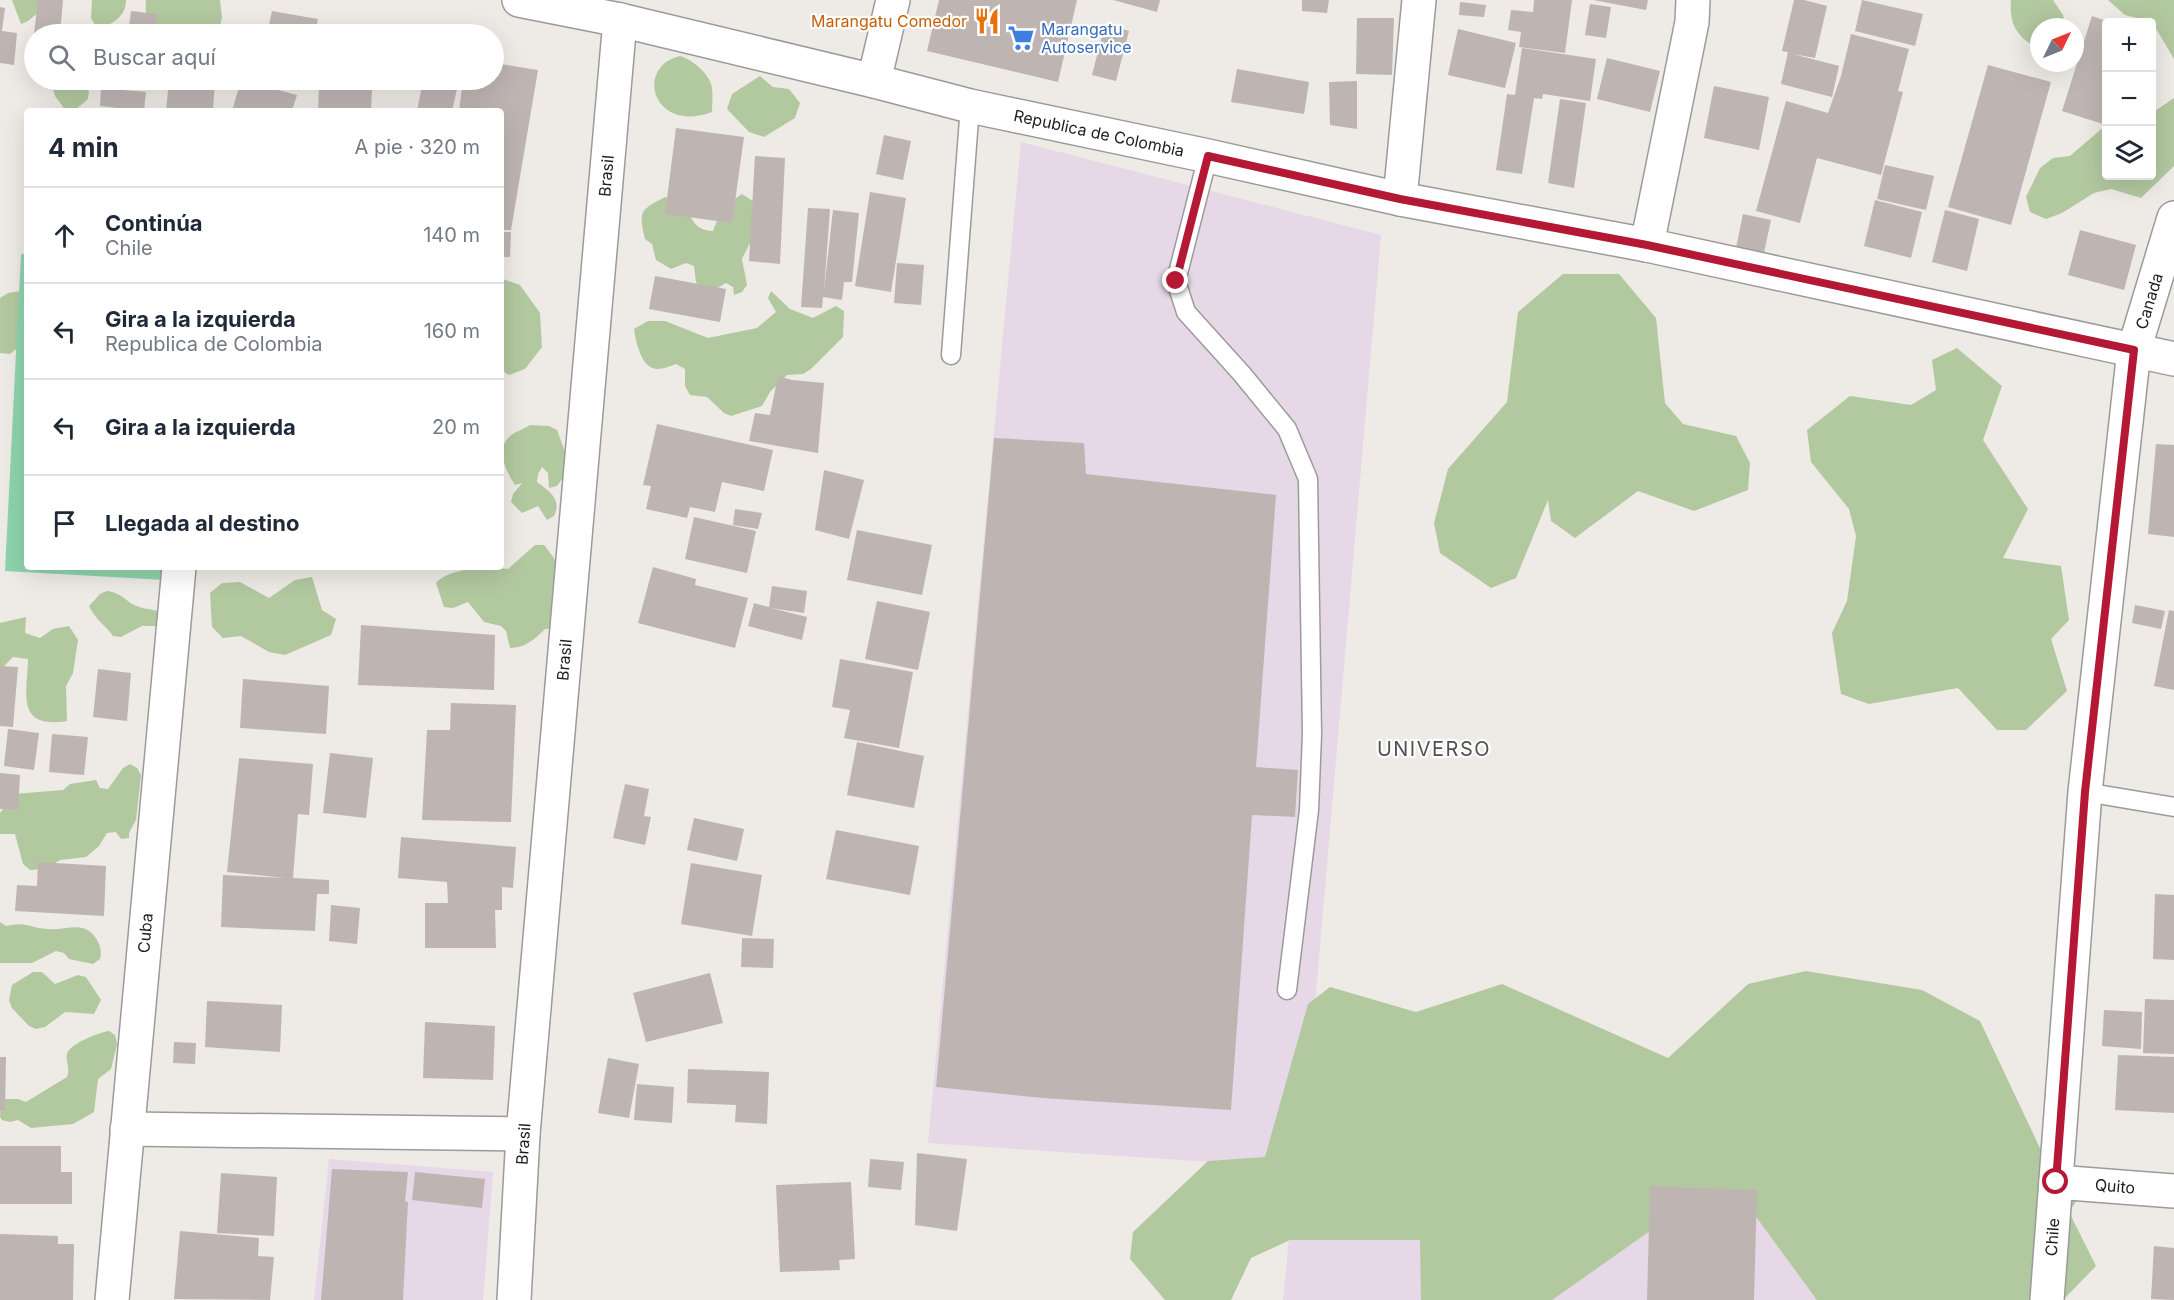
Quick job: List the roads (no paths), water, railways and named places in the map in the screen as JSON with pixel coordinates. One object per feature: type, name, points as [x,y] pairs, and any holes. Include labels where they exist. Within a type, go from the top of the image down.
[{"type":"street","name":"Republica de Colombia","points":[[519,0],[620,20],[970,106],[1400,199],[1647,245],[2174,359]]},
{"type":"street","points":[[874,81],[893,0]]},
{"type":"street","points":[[1400,199],[1419,0]]},
{"type":"street","points":[[1647,245],[1692,22],[1693,0]]},
{"type":"street","name":"Brasil","points":[[514,1300],[523,1134],[620,20]]},
{"type":"street","name":"Canada","points":[[2134,350],[2174,218]]},
{"type":"street","name":"Chile","points":[[2047,1300],[2085,792],[2134,350]]},
{"type":"street","name":"Cuba","points":[[112,1300],[179,570]]},
{"type":"street","points":[[127,1129],[523,1134]]},
{"type":"street","name":"Quito","points":[[2056,1182],[2174,1191]]},
{"type":"lane","points":[[951,355],[970,106]]},
{"type":"lane","points":[[1208,156],[1176,281],[1186,312],[1242,374],[1287,429],[1308,479],[1312,734],[1310,810],[1287,990]]},
{"type":"lane","points":[[2085,792],[2174,807]]},
{"type":"place","name":"Marangatu Comedor","points":[[987,21]]},
{"type":"place","name":"Marangatu Autoservice","points":[[1021,38]]},
{"type":"district","name":"UNIVERSO","points":[[1434,749]]}]
